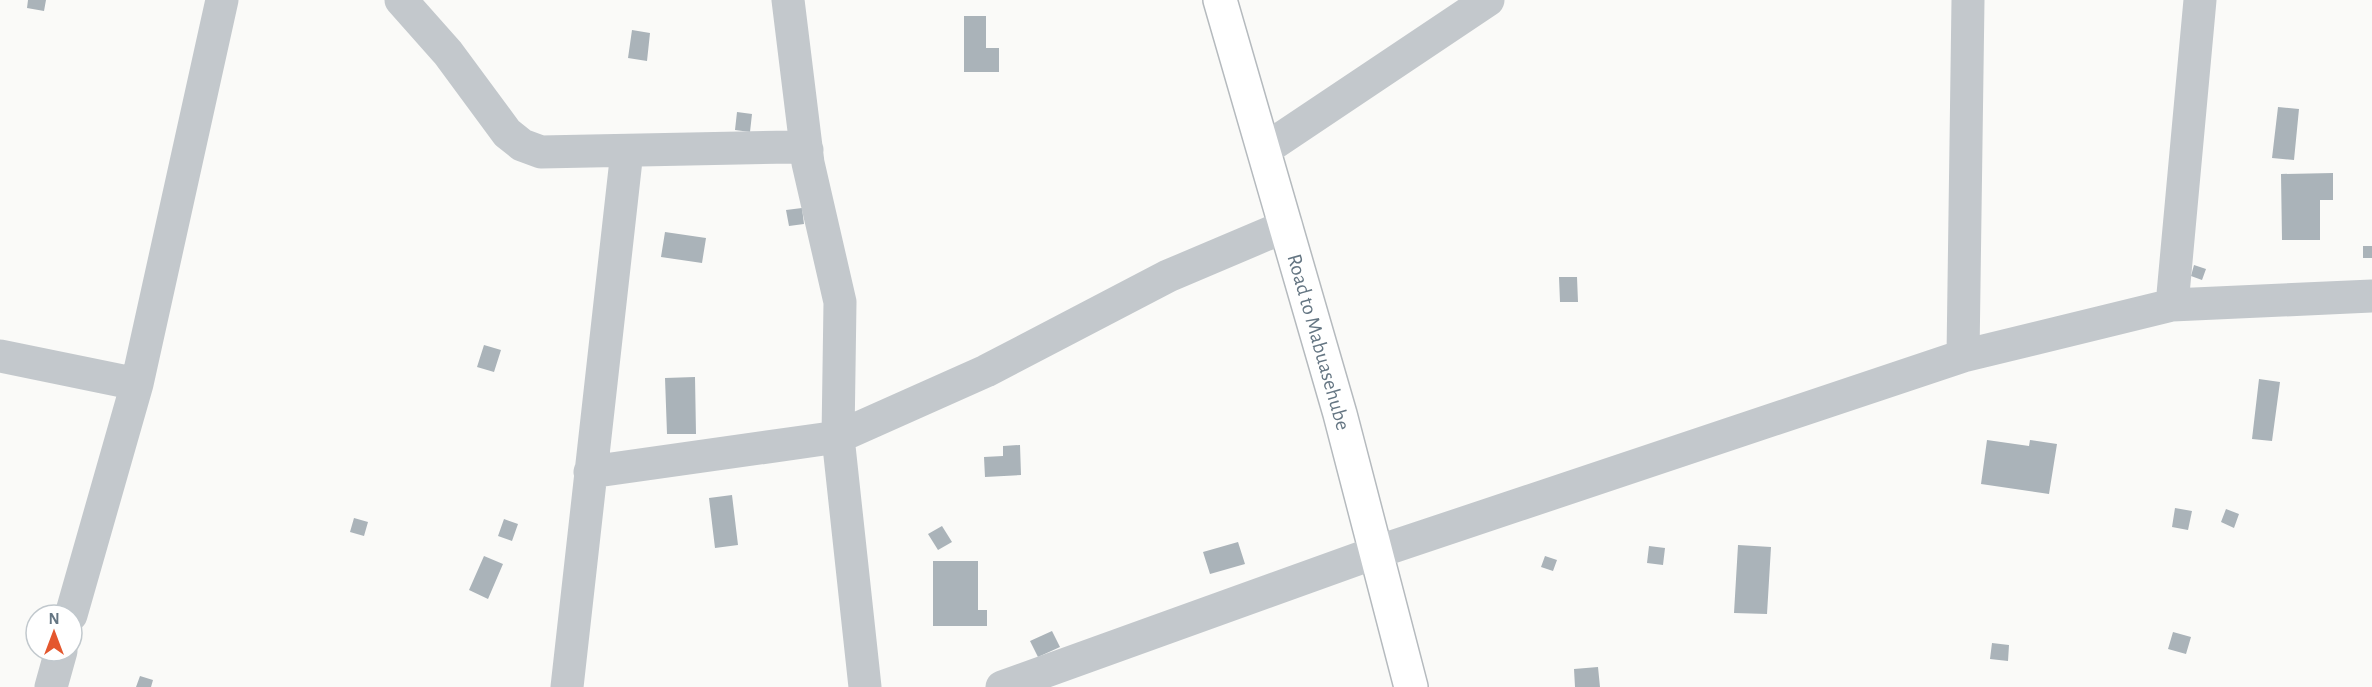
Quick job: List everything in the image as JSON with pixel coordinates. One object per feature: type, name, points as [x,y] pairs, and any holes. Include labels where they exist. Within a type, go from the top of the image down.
[{"type":"main road","name":"Road to Mabuasehube","points":[[1220,0],[1377,552],[1411,687]]},
{"type":"street","points":[[74,603],[137,384],[222,0]]},
{"type":"street","points":[[401,0],[448,53],[507,133],[522,146],[541,152],[791,147],[807,150]]},
{"type":"street","points":[[788,0],[807,150],[840,302],[838,437],[865,687]]},
{"type":"street","points":[[1264,150],[1488,0]]},
{"type":"street","points":[[1963,356],[1968,0]]},
{"type":"street","points":[[2172,304],[2200,0]]},
{"type":"street","points":[[567,687],[627,151]]},
{"type":"street","points":[[590,471],[838,437],[986,371],[1168,276],[1286,226]]},
{"type":"street","points":[[1002,687],[1377,552],[1963,356],[2172,304],[2372,296]]},
{"type":"street","points":[[0,356],[137,384]]},
{"type":"street","points":[[51,687],[58,663]]},
{"type":"building","points":[[28,0],[46,0],[44,11],[27,8]]},
{"type":"building","points":[[964,16],[986,16],[986,48],[999,48],[999,72],[964,72]]},
{"type":"building","points":[[632,30],[650,33],[647,61],[628,58]]},
{"type":"building","points":[[2278,107],[2299,109],[2294,160],[2272,158]]},
{"type":"building","points":[[737,112],[752,114],[750,132],[735,130]]},
{"type":"building","points":[[2333,173],[2333,200],[2320,200],[2320,240],[2282,240],[2281,174]]},
{"type":"building","points":[[802,208],[804,224],[789,226],[786,210]]},
{"type":"building","points":[[665,232],[706,238],[702,263],[661,257]]},
{"type":"building","points":[[2363,246],[2372,246],[2372,258],[2363,258]]},
{"type":"building","points":[[2194,265],[2206,269],[2202,280],[2191,276]]},
{"type":"building","points":[[1559,277],[1577,277],[1578,302],[1560,302]]},
{"type":"building","points":[[484,345],[501,350],[494,372],[477,367]]},
{"type":"building","points":[[695,377],[696,434],[667,434],[665,378]]},
{"type":"building","points":[[2259,379],[2280,382],[2272,441],[2252,439]]},
{"type":"building","points":[[1987,440],[2029,446],[2030,440],[2057,444],[2049,494],[1981,484]]},
{"type":"building","points":[[1020,445],[1021,475],[985,477],[984,457],[1003,456],[1003,446]]},
{"type":"building","points":[[732,495],[738,545],[715,548],[709,498]]},
{"type":"building","points":[[2175,508],[2192,511],[2188,530],[2172,527]]},
{"type":"building","points":[[2226,509],[2239,514],[2234,528],[2221,522]]},
{"type":"building","points":[[354,518],[368,522],[364,536],[350,532]]},
{"type":"building","points":[[504,519],[518,524],[512,541],[498,536]]},
{"type":"building","points":[[942,526],[952,542],[938,550],[928,534]]},
{"type":"building","points":[[1238,542],[1245,564],[1210,574],[1203,552]]},
{"type":"building","points":[[1738,545],[1771,547],[1767,614],[1734,613]]},
{"type":"building","points":[[1649,546],[1665,548],[1663,565],[1647,563]]},
{"type":"building","points":[[484,556],[503,564],[488,599],[469,590]]},
{"type":"building","points":[[1545,556],[1557,560],[1553,571],[1541,567]]},
{"type":"building","points":[[933,561],[978,561],[978,610],[987,610],[987,626],[933,626]]},
{"type":"building","points":[[1052,631],[1060,647],[1038,657],[1030,641]]},
{"type":"building","points":[[2173,632],[2191,637],[2186,654],[2168,649]]},
{"type":"building","points":[[1992,643],[2009,645],[2008,661],[1990,659]]},
{"type":"building","points":[[1598,667],[1600,687],[1575,687],[1574,669]]},
{"type":"building","points":[[140,676],[153,680],[151,687],[136,687]]}]
